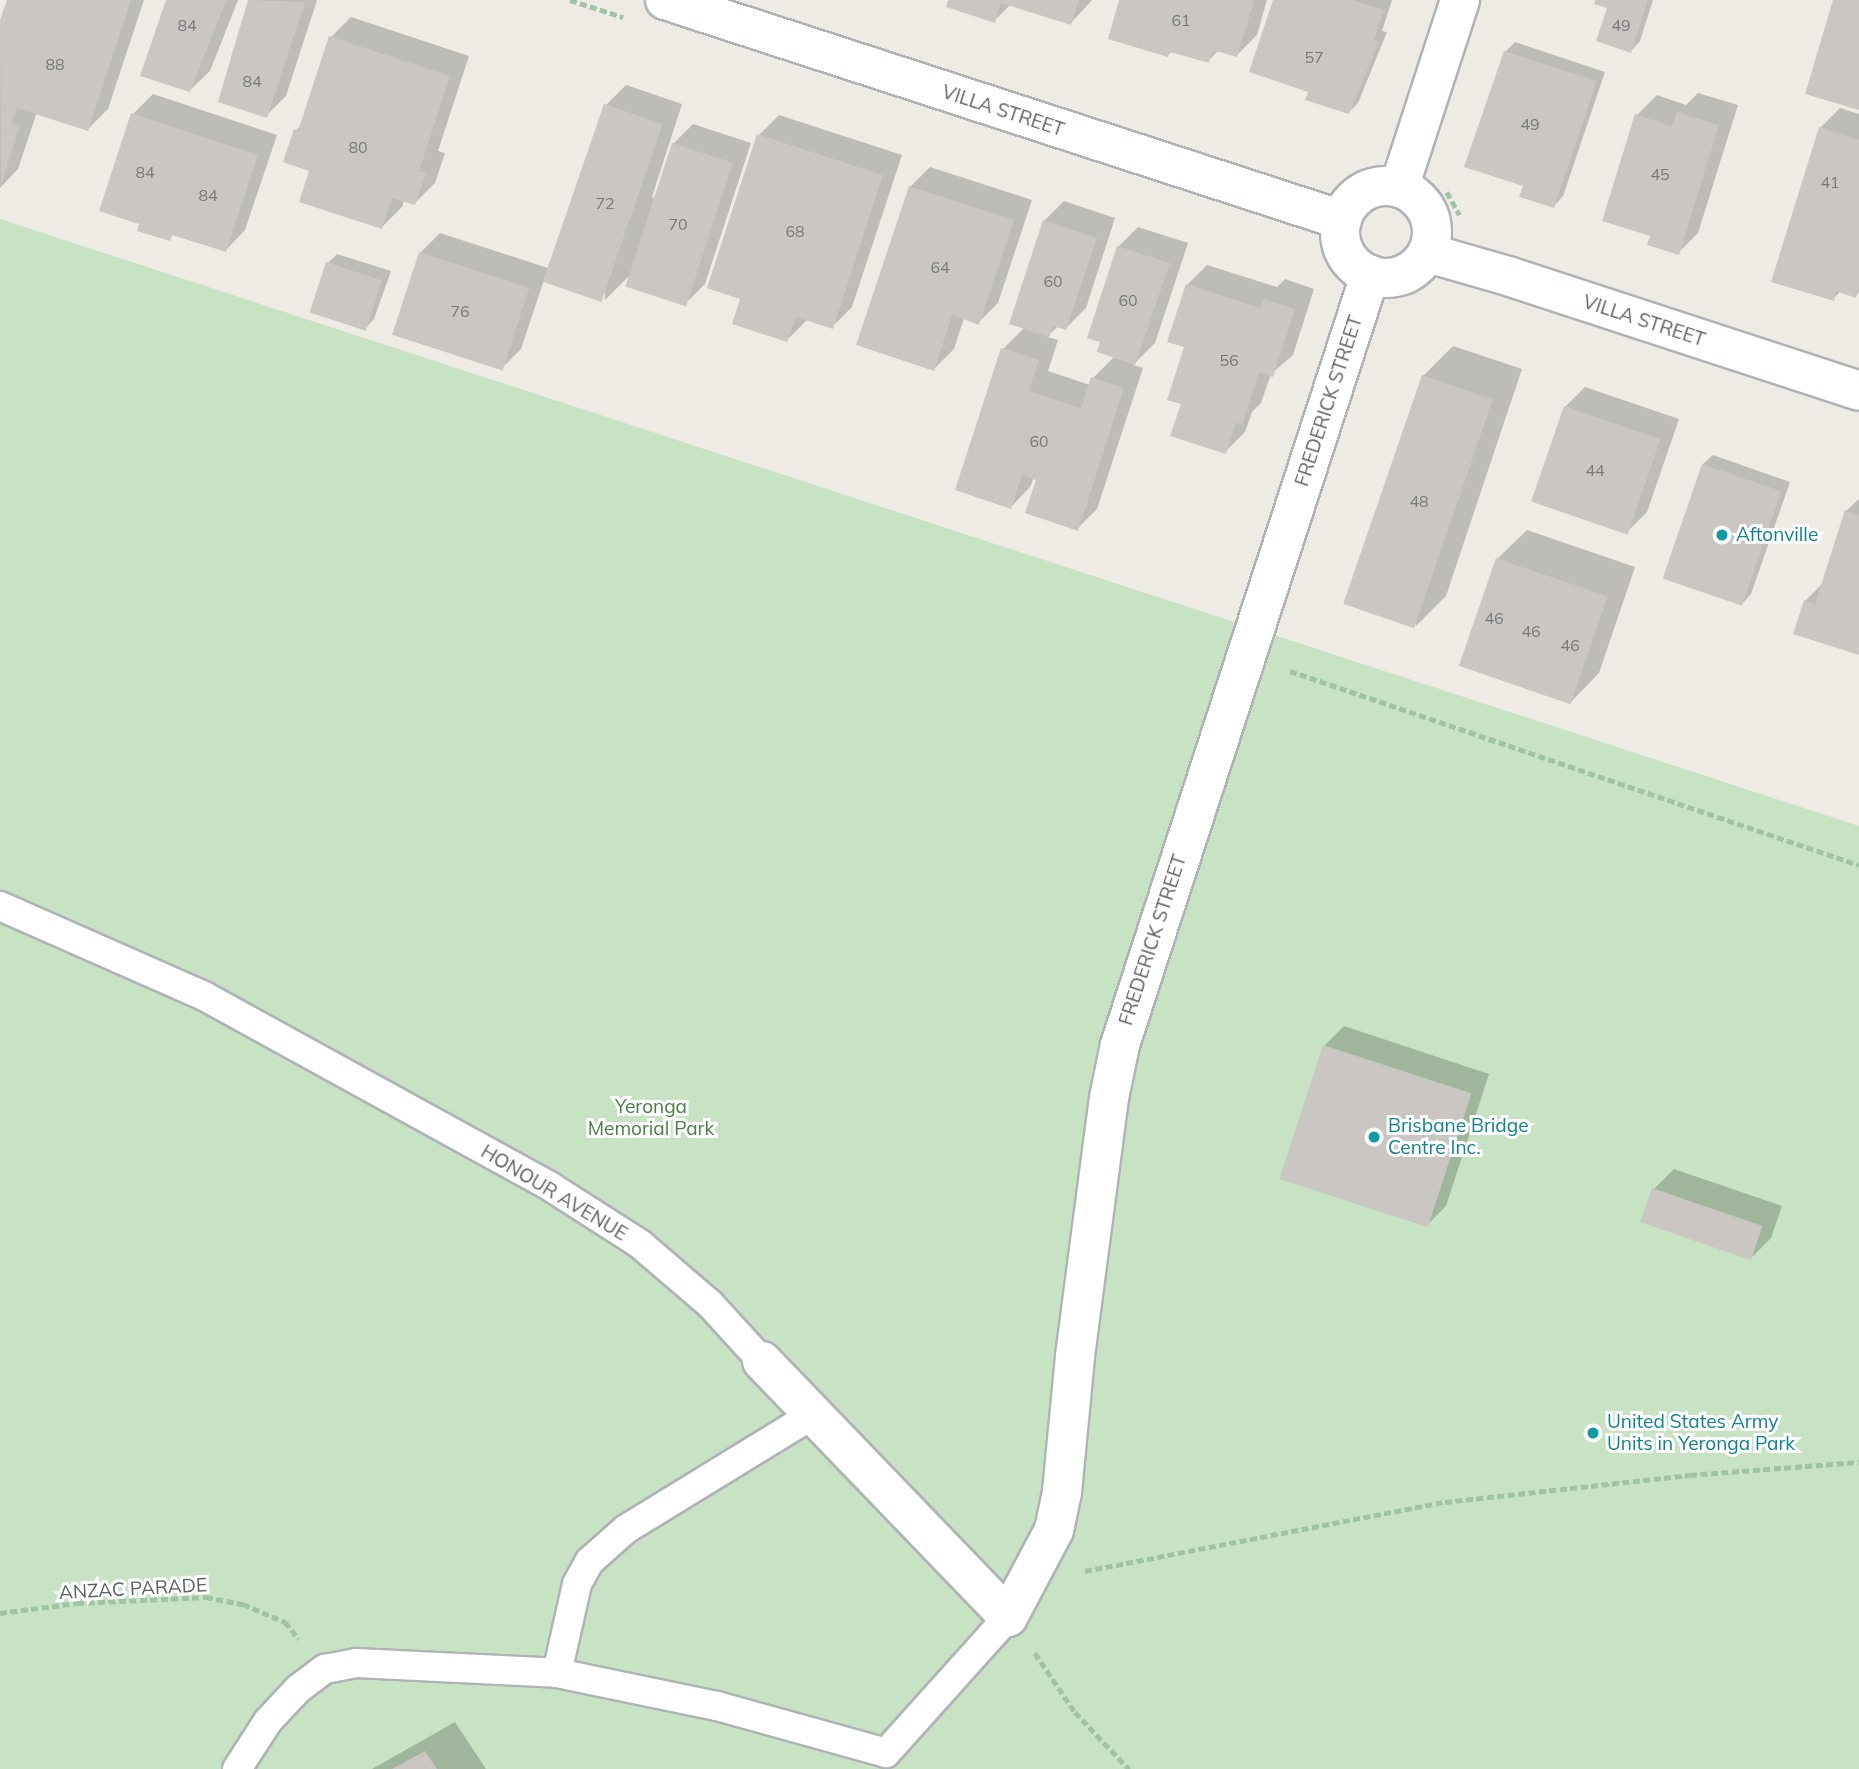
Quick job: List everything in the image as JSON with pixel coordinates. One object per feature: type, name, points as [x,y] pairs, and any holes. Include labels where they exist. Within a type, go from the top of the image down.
[{"type":"street","name":"VILLA STREET","points":[[665,0],[1342,220]]},
{"type":"street","points":[[1399,188],[1460,0]]},
{"type":"street","points":[[1399,188],[1421,202],[1429,213],[1432,226],[1428,253],[1420,264],[1397,277],[1370,275],[1359,268],[1346,253],[1340,233],[1342,220],[1348,206],[1370,189],[1399,188]]},
{"type":"street","name":"VILLA STREET","points":[[1428,253],[1511,276],[1859,391]]},
{"type":"street","name":"FREDERICK STREET","points":[[1008,1618],[1032,1577],[1054,1530],[1062,1492],[1075,1356],[1109,1098],[1120,1045],[1370,275]]},
{"type":"street","name":"HONOUR AVENUE","points":[[762,1362],[1008,1618]]},
{"type":"lane","name":"HONOUR AVENUE","points":[[0,906],[204,996],[551,1187],[640,1244],[710,1304],[762,1362]]},
{"type":"lane","points":[[557,1672],[577,1584],[590,1560],[626,1529],[814,1414]]},
{"type":"lane","points":[[237,1769],[268,1721],[298,1689],[325,1669],[356,1662],[557,1672],[717,1706],[886,1753],[1008,1618]]},
{"type":"path","points":[[1245,656],[1859,865]]},
{"type":"path","points":[[1032,1577],[1105,1568],[1445,1502],[1690,1475],[1859,1462]]},
{"type":"path","name":"ANZAC PARADE","points":[[0,1613],[77,1603],[206,1597],[243,1604],[285,1622],[325,1669]]},
{"type":"path","points":[[1038,1657],[1074,1712],[1129,1769]]},
{"type":"green space","name":"Yeronga Memorial Park","points":[[0,219],[1859,826],[1859,1769],[0,1769]]},
{"type":"building","points":[[7,0],[131,0],[88,131],[17,108],[12,123],[20,125],[1,186],[0,20]]},
{"type":"building","points":[[166,0],[226,0],[190,92],[140,76]]},
{"type":"building","points":[[248,0],[305,2],[267,118],[218,102]]},
{"type":"building","points":[[948,0],[1079,0],[1071,25],[1001,3],[995,23],[946,7]]},
{"type":"building","points":[[1119,0],[1254,1],[1237,57],[1213,50],[1209,63],[1170,52],[1168,57],[1108,39]]},
{"type":"building","points":[[1273,0],[1352,0],[1384,10],[1374,40],[1379,42],[1349,114],[1305,100],[1308,92],[1249,72]]},
{"type":"building","points":[[1595,0],[1648,0],[1631,53],[1596,41],[1607,8],[1594,4]]},
{"type":"building","points":[[1833,0],[1859,0],[1859,110],[1805,94]]},
{"type":"building","points":[[329,36],[450,76],[419,171],[426,173],[415,205],[392,198],[382,229],[299,202],[309,171],[283,162],[294,129],[298,131]]},
{"type":"building","points":[[1504,51],[1597,81],[1554,208],[1519,197],[1523,186],[1464,167]]},
{"type":"building","points":[[604,104],[663,124],[601,302],[543,282]]},
{"type":"building","points":[[1677,112],[1719,125],[1679,255],[1647,245],[1650,236],[1602,221],[1635,114],[1672,126]]},
{"type":"building","points":[[131,113],[258,155],[226,252],[172,235],[170,241],[137,231],[139,224],[99,211]]},
{"type":"building","points":[[1819,127],[1859,140],[1859,288],[1856,298],[1836,291],[1834,301],[1771,282]]},
{"type":"building","points":[[757,134],[883,175],[833,329],[796,317],[787,342],[732,324],[740,299],[707,288]]},
{"type":"building","points":[[672,143],[733,163],[686,306],[625,287]]},
{"type":"building","points":[[909,186],[1014,220],[979,325],[952,315],[934,371],[856,345]]},
{"type":"building","points":[[1043,220],[1097,238],[1066,330],[1053,326],[1049,337],[1009,324]]},
{"type":"building","points":[[1117,246],[1170,263],[1135,365],[1097,352],[1100,342],[1087,338]]},
{"type":"building","points":[[419,252],[529,288],[502,371],[392,335]]},
{"type":"building","points":[[326,262],[382,280],[366,331],[310,312]]},
{"type":"building","points":[[1186,284],[1260,308],[1263,299],[1295,309],[1273,377],[1259,372],[1242,425],[1236,422],[1226,454],[1170,436],[1181,404],[1167,400],[1184,347],[1167,342]]},
{"type":"building","points":[[1001,348],[1039,360],[1029,391],[1081,408],[1091,377],[1124,388],[1078,531],[1025,513],[1036,480],[1022,475],[1011,509],[955,490]]},
{"type":"building","points":[[1422,375],[1493,399],[1414,628],[1343,604]]},
{"type":"building","points":[[1564,406],[1660,439],[1628,535],[1531,501]]},
{"type":"building","name":"Aftonville","points":[[1702,464],[1781,491],[1742,606],[1663,578]]},
{"type":"building","points":[[1845,510],[1859,515],[1859,655],[1793,634],[1804,600],[1815,604]]},
{"type":"building","points":[[1496,558],[1608,596],[1570,704],[1459,666]]},
{"type":"building","name":"Brisbane Bridge Centre Inc.","points":[[1323,1045],[1471,1093],[1428,1227],[1279,1179]]},
{"type":"building","points":[[1652,1188],[1763,1226],[1751,1260],[1640,1222]]},
{"type":"building","points":[[425,1751],[437,1769],[392,1769]]},
{"type":"place","name":"Aftonville","points":[[1722,535]]},
{"type":"place","name":"Brisbane Bridge Centre Inc.","points":[[1374,1137]]},
{"type":"place","name":"United States Army Units in Yeronga Park","points":[[1593,1433]]}]
